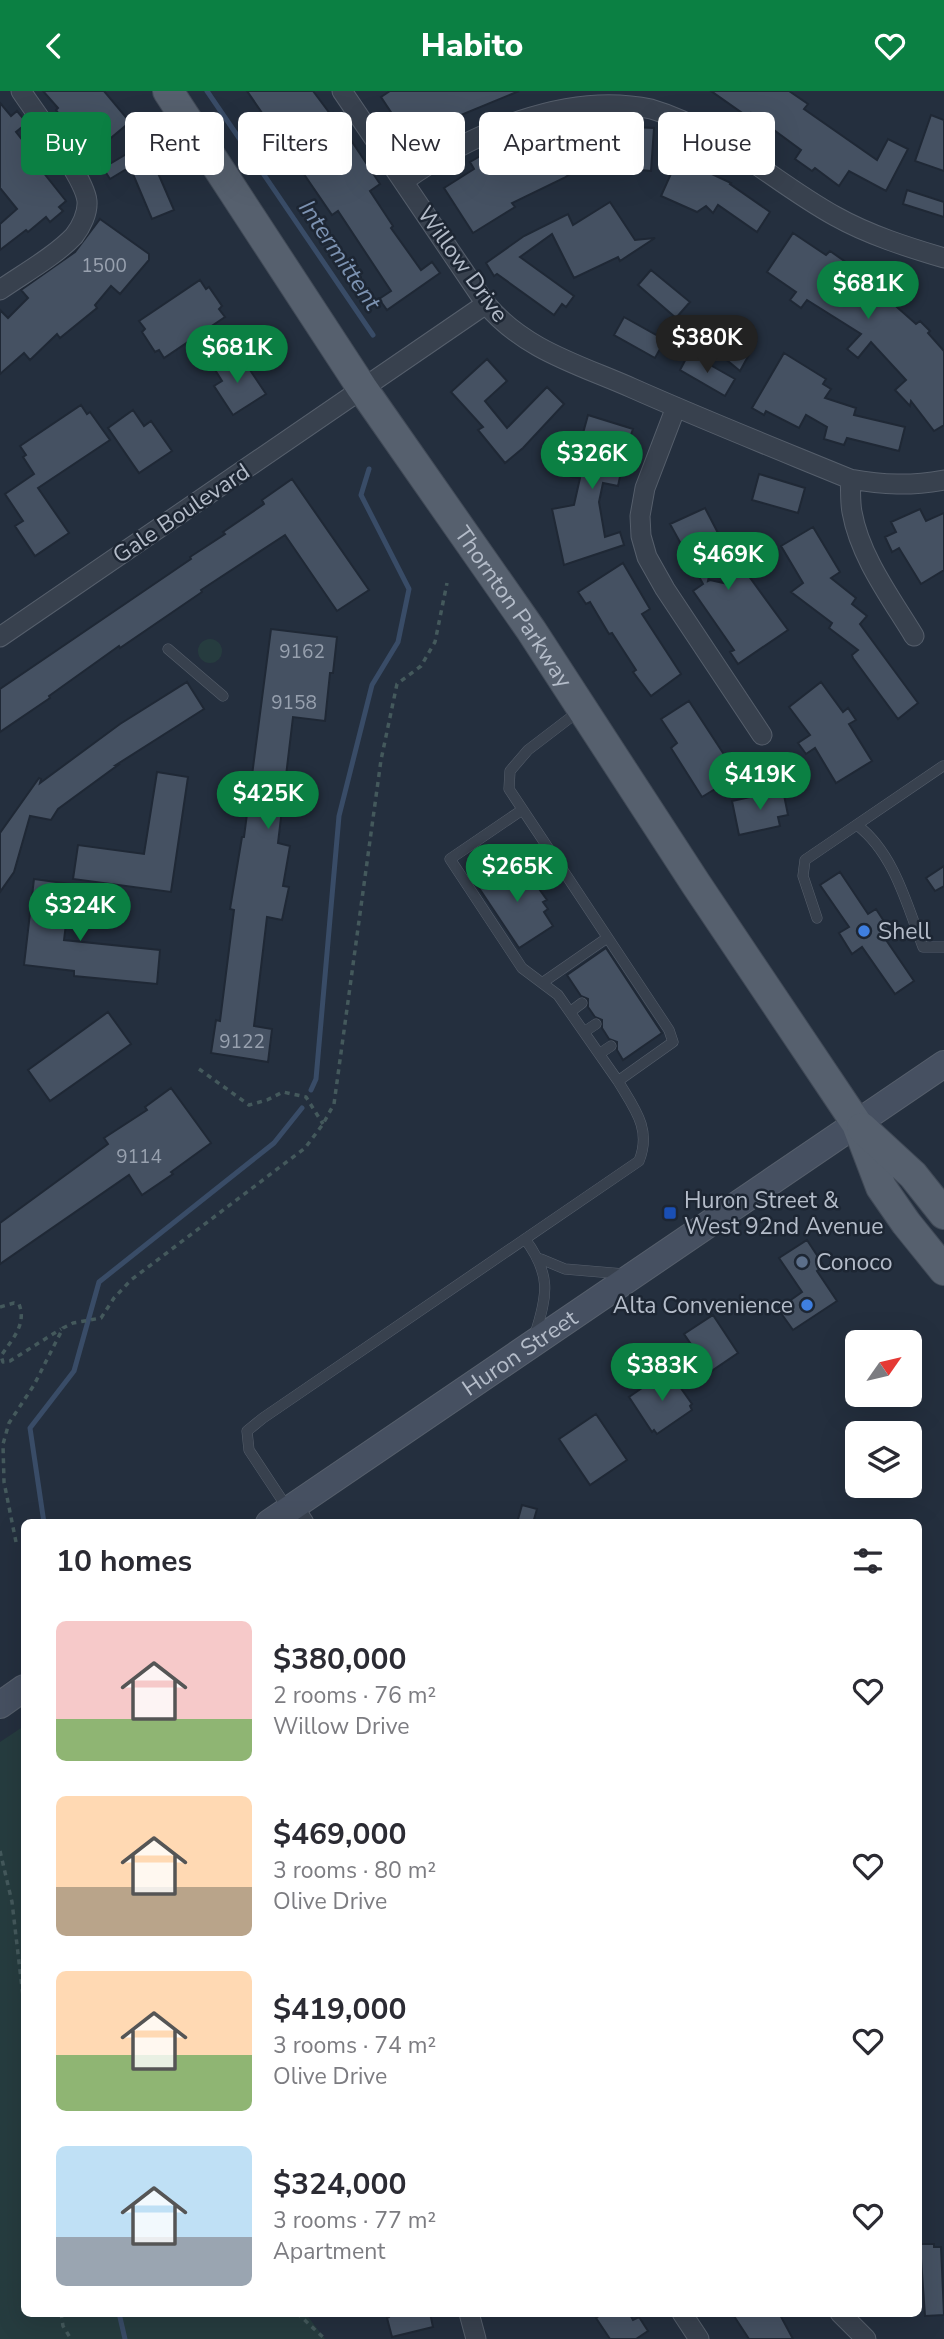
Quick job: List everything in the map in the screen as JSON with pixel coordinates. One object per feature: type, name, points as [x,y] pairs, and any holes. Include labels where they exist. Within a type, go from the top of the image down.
[{"type":"main road","name":"Thornton Parkway","points":[[168,91],[362,388],[582,708],[857,1124],[881,1187],[944,1270]]},
{"type":"main road","name":"Huron Street","points":[[289,1515],[532,1344],[943,1066]]},
{"type":"main road","name":"Thornton Parkway","points":[[857,1124],[913,1175],[944,1213]]},
{"type":"main road","points":[[0,1705],[21,1690]]},
{"type":"street","points":[[0,290],[67,242],[80,228],[87,210],[80,179],[21,91]]},
{"type":"street","name":"Willow Drive","points":[[342,91],[486,304],[508,327],[539,348],[850,479],[914,486],[944,480]]},
{"type":"street","points":[[404,181],[457,146],[513,121],[561,107],[590,102],[616,103],[649,108],[691,125],[835,216],[909,248],[944,258]]},
{"type":"street","name":"Gale Boulevard","points":[[0,637],[486,304]]},
{"type":"street","points":[[676,407],[645,488],[640,516],[641,535],[647,557],[665,589],[762,735]]},
{"type":"street","points":[[850,479],[852,512],[859,537],[886,590],[914,636]]},
{"type":"street","points":[[471,2317],[476,2339]]},
{"type":"street","points":[[685,2317],[699,2339]]},
{"type":"street","points":[[844,2317],[866,2339]]},
{"type":"lane","points":[[168,649],[223,696]]},
{"type":"lane","points":[[582,708],[528,750],[510,771],[509,789],[627,972],[669,1030],[673,1042],[618,1081]]},
{"type":"lane","points":[[817,918],[803,876],[805,860],[943,766]]},
{"type":"lane","points":[[289,1515],[249,1450],[247,1431],[639,1161],[645,1146],[642,1126],[618,1081],[558,995],[522,968],[450,859],[522,810]]},
{"type":"lane","points":[[857,825],[875,842],[892,868],[923,947],[944,947]]},
{"type":"lane","points":[[542,983],[607,939]]},
{"type":"lane","points":[[570,1012],[582,1003]]},
{"type":"lane","points":[[584,1032],[596,1024]]},
{"type":"lane","points":[[599,1054],[611,1046]]},
{"type":"lane","points":[[525,1239],[541,1259],[565,1269],[635,1274]]},
{"type":"lane","points":[[532,1344],[545,1293],[541,1259]]},
{"type":"path","points":[[0,1307],[19,1304],[23,1315],[20,1326],[1,1356],[3,1362],[10,1361],[76,1322],[101,1318],[114,1298],[131,1280],[305,1149],[323,1124],[334,1104],[381,760],[397,684],[421,666],[435,642],[447,583]]},
{"type":"path","points":[[199,1069],[249,1105],[283,1092],[306,1097],[323,1124]]},
{"type":"path","points":[[16,1542],[4,1482],[3,1444],[9,1423],[34,1385],[63,1328]]},
{"type":"path","points":[[0,1851],[12,1902],[21,1979]]},
{"type":"path","points":[[62,2317],[63,2326],[71,2339]]},
{"type":"path","points":[[301,2317],[326,2339]]},
{"type":"green space","points":[[210,639],[219,642],[222,651],[219,660],[210,663],[201,660],[198,651],[201,642]]},
{"type":"green space","points":[[21,1728],[21,2317],[308,2317],[325,2339],[0,2339],[0,1742]]},
{"type":"building","points":[[43,91],[104,91],[125,116],[125,126],[111,138],[111,112],[57,112],[58,108]]},
{"type":"building","points":[[247,91],[313,91],[329,112],[261,112]]},
{"type":"building","points":[[390,91],[519,91],[465,113],[391,112],[381,97]]},
{"type":"building","points":[[711,91],[789,91],[808,104],[804,109],[877,160],[888,139],[908,149],[886,191],[849,171],[839,186],[815,168],[812,171],[795,159],[801,150],[775,131],[775,112],[741,112]]},
{"type":"building","points":[[0,103],[11,116],[17,111],[21,116],[21,128],[16,132],[21,138],[21,175],[45,175],[66,201],[59,207],[63,211],[50,222],[46,217],[0,250],[0,224],[17,209],[0,188]]},
{"type":"building","points":[[931,115],[944,120],[944,171],[915,161]]},
{"type":"building","points":[[644,128],[654,128],[651,171],[644,170]]},
{"type":"building","points":[[352,142],[366,163],[366,175],[374,175],[380,184],[370,191],[393,226],[391,228],[421,270],[432,262],[440,273],[387,310],[379,299],[391,291],[338,211],[332,215],[305,175],[352,175]]},
{"type":"building","points":[[125,155],[125,170],[110,179],[107,175],[111,175],[111,163]]},
{"type":"building","points":[[479,157],[479,175],[569,175],[512,203],[515,207],[473,233],[444,188],[474,169],[470,162]]},
{"type":"building","points":[[133,175],[159,175],[174,210],[152,219]]},
{"type":"building","points":[[670,175],[714,175],[731,183],[770,212],[757,232],[718,205],[713,213],[706,206],[697,212],[661,196]]},
{"type":"building","points":[[907,190],[944,202],[944,217],[903,204]]},
{"type":"building","points":[[610,202],[635,240],[655,238],[620,261],[618,257],[574,278],[552,234],[520,257],[574,296],[566,307],[562,304],[554,315],[497,274],[494,276],[486,263],[524,236],[568,214],[573,225]]},
{"type":"building","points":[[100,219],[149,254],[149,260],[120,294],[111,286],[95,305],[97,308],[60,338],[57,334],[30,360],[24,353],[0,374],[0,310],[8,318],[28,298],[21,290],[75,252]]},
{"type":"building","points":[[793,233],[826,255],[830,251],[873,281],[871,284],[916,324],[920,321],[930,331],[928,333],[944,351],[944,425],[934,431],[911,401],[910,406],[895,390],[906,380],[871,342],[858,358],[847,349],[861,334],[807,300],[801,308],[790,300],[796,292],[767,272]]},
{"type":"building","points":[[651,270],[690,302],[676,318],[638,285]]},
{"type":"building","points":[[200,280],[206,289],[209,287],[222,306],[219,309],[225,317],[164,358],[159,350],[155,352],[142,332],[145,329],[139,321]]},
{"type":"building","points":[[624,317],[665,340],[655,358],[614,335]]},
{"type":"building","points":[[710,318],[756,342],[740,371],[699,337]]},
{"type":"building","points":[[229,353],[239,368],[246,364],[266,394],[233,415],[214,386],[222,381],[212,365]]},
{"type":"building","points":[[689,353],[735,379],[725,396],[680,370]]},
{"type":"building","points":[[784,353],[826,379],[823,384],[831,389],[825,398],[856,408],[854,415],[905,427],[899,451],[847,438],[844,445],[824,439],[827,427],[806,415],[799,428],[766,411],[764,415],[752,408]]},
{"type":"building","points":[[487,359],[507,381],[485,401],[507,428],[547,387],[564,404],[523,448],[505,463],[478,430],[483,427],[451,392]]},
{"type":"building","points":[[81,405],[87,414],[90,412],[110,440],[38,488],[69,533],[35,556],[15,526],[23,521],[5,494],[34,474],[23,457],[26,455],[20,446]]},
{"type":"building","points":[[133,410],[144,426],[151,421],[172,451],[139,473],[108,428]]},
{"type":"building","points":[[588,415],[633,429],[618,486],[603,483],[599,502],[605,537],[620,532],[624,545],[564,565],[552,509],[574,505],[580,478],[571,477]]},
{"type":"building","points":[[759,474],[805,488],[798,513],[752,500]]},
{"type":"building","points":[[292,479],[369,590],[337,611],[285,535],[120,648],[119,646],[0,732],[0,689],[191,559],[190,557],[225,534],[223,532],[264,504],[262,500]]},
{"type":"building","points":[[705,508],[718,533],[708,581],[728,584],[735,557],[788,630],[738,664],[730,652],[734,650],[693,591],[703,584],[670,524]]},
{"type":"building","points":[[920,509],[926,521],[944,513],[944,570],[921,584],[899,548],[892,552],[885,537],[896,532],[891,522]]},
{"type":"building","points":[[813,527],[840,572],[831,578],[856,598],[852,604],[867,616],[860,624],[918,703],[898,719],[853,658],[852,655],[858,650],[829,628],[832,623],[791,592],[803,583],[781,546]]},
{"type":"building","points":[[623,563],[650,609],[642,614],[681,674],[651,696],[633,672],[636,670],[612,633],[609,634],[590,602],[586,604],[578,592]]},
{"type":"building","points":[[271,629],[337,637],[325,721],[293,717],[278,843],[290,846],[283,886],[289,887],[282,920],[267,917],[254,1026],[272,1029],[268,1062],[211,1053],[216,1020],[220,1021],[234,910],[230,909],[244,837]]},
{"type":"building","points":[[187,682],[204,709],[116,765],[58,809],[51,820],[30,816],[14,872],[0,892],[0,833],[39,778],[40,783],[120,724]]},
{"type":"building","points":[[821,682],[843,712],[848,708],[856,720],[849,724],[872,761],[836,783],[815,748],[806,754],[798,743],[810,735],[789,707]]},
{"type":"building","points":[[689,701],[725,756],[731,753],[743,772],[702,797],[671,748],[677,743],[661,719]]},
{"type":"building","points":[[157,772],[188,777],[171,892],[73,879],[78,845],[144,854]]},
{"type":"building","points":[[783,790],[788,815],[778,817],[780,826],[739,835],[732,801]]},
{"type":"building","points":[[511,862],[520,877],[524,874],[529,881],[532,879],[547,900],[543,902],[548,909],[544,912],[553,926],[519,948],[477,885]]},
{"type":"building","points":[[944,866],[944,886],[935,891],[926,878]]},
{"type":"building","name":"Shell","points":[[840,872],[868,914],[876,909],[889,929],[882,934],[914,981],[895,994],[862,947],[852,954],[839,933],[849,927],[820,885]]},
{"type":"building","points":[[34,879],[71,884],[64,940],[160,950],[157,984],[74,976],[74,971],[24,965]]},
{"type":"building","points":[[606,948],[662,1033],[623,1060],[617,1050],[617,1042],[609,1039],[602,1028],[602,1020],[595,1017],[588,1007],[588,999],[581,996],[567,975]]},
{"type":"building","points":[[108,1012],[131,1044],[50,1101],[28,1070]]},
{"type":"building","points":[[171,1088],[211,1143],[142,1195],[129,1175],[0,1264],[0,1223],[108,1144],[104,1138],[147,1110],[145,1107]]},
{"type":"building","points":[[807,1240],[824,1266],[817,1271],[837,1301],[793,1330],[778,1309],[802,1292],[779,1258]]},
{"type":"building","points":[[713,1315],[738,1353],[710,1372],[684,1334]]},
{"type":"building","points":[[668,1370],[692,1404],[692,1410],[657,1434],[654,1430],[652,1432],[629,1397]]},
{"type":"building","points":[[596,1414],[627,1460],[590,1485],[559,1439]]},
{"type":"building","points":[[522,1505],[537,1509],[534,1519],[518,1519]]},
{"type":"building","points":[[922,2244],[934,2244],[934,2247],[941,2247],[944,2315],[925,2316]]},
{"type":"building","points":[[431,2317],[433,2327],[392,2337],[387,2318]]},
{"type":"building","points":[[631,2317],[633,2320],[639,2317],[648,2331],[636,2339],[610,2339],[596,2318]]},
{"type":"building","points":[[735,2317],[781,2317],[793,2339],[749,2339]]},
{"type":"waterway","name":"Intermittent","points":[[207,91],[373,335]]},
{"type":"waterway","points":[[311,1090],[316,1079],[339,816],[372,685],[398,642],[409,589],[361,495],[369,469]]},
{"type":"waterway","points":[[43,1519],[30,1428],[74,1371],[99,1282],[274,1143],[302,1108]]},
{"type":"waterway","points":[[120,2317],[125,2339]]},
{"type":"place","name":"Shell","points":[[864,931]]},
{"type":"place","name":"Huron Street & West 92nd Avenue","points":[[670,1213]]},
{"type":"place","name":"Conoco","points":[[802,1262]]},
{"type":"place","name":"Alta Convenience","points":[[807,1305]]}]
